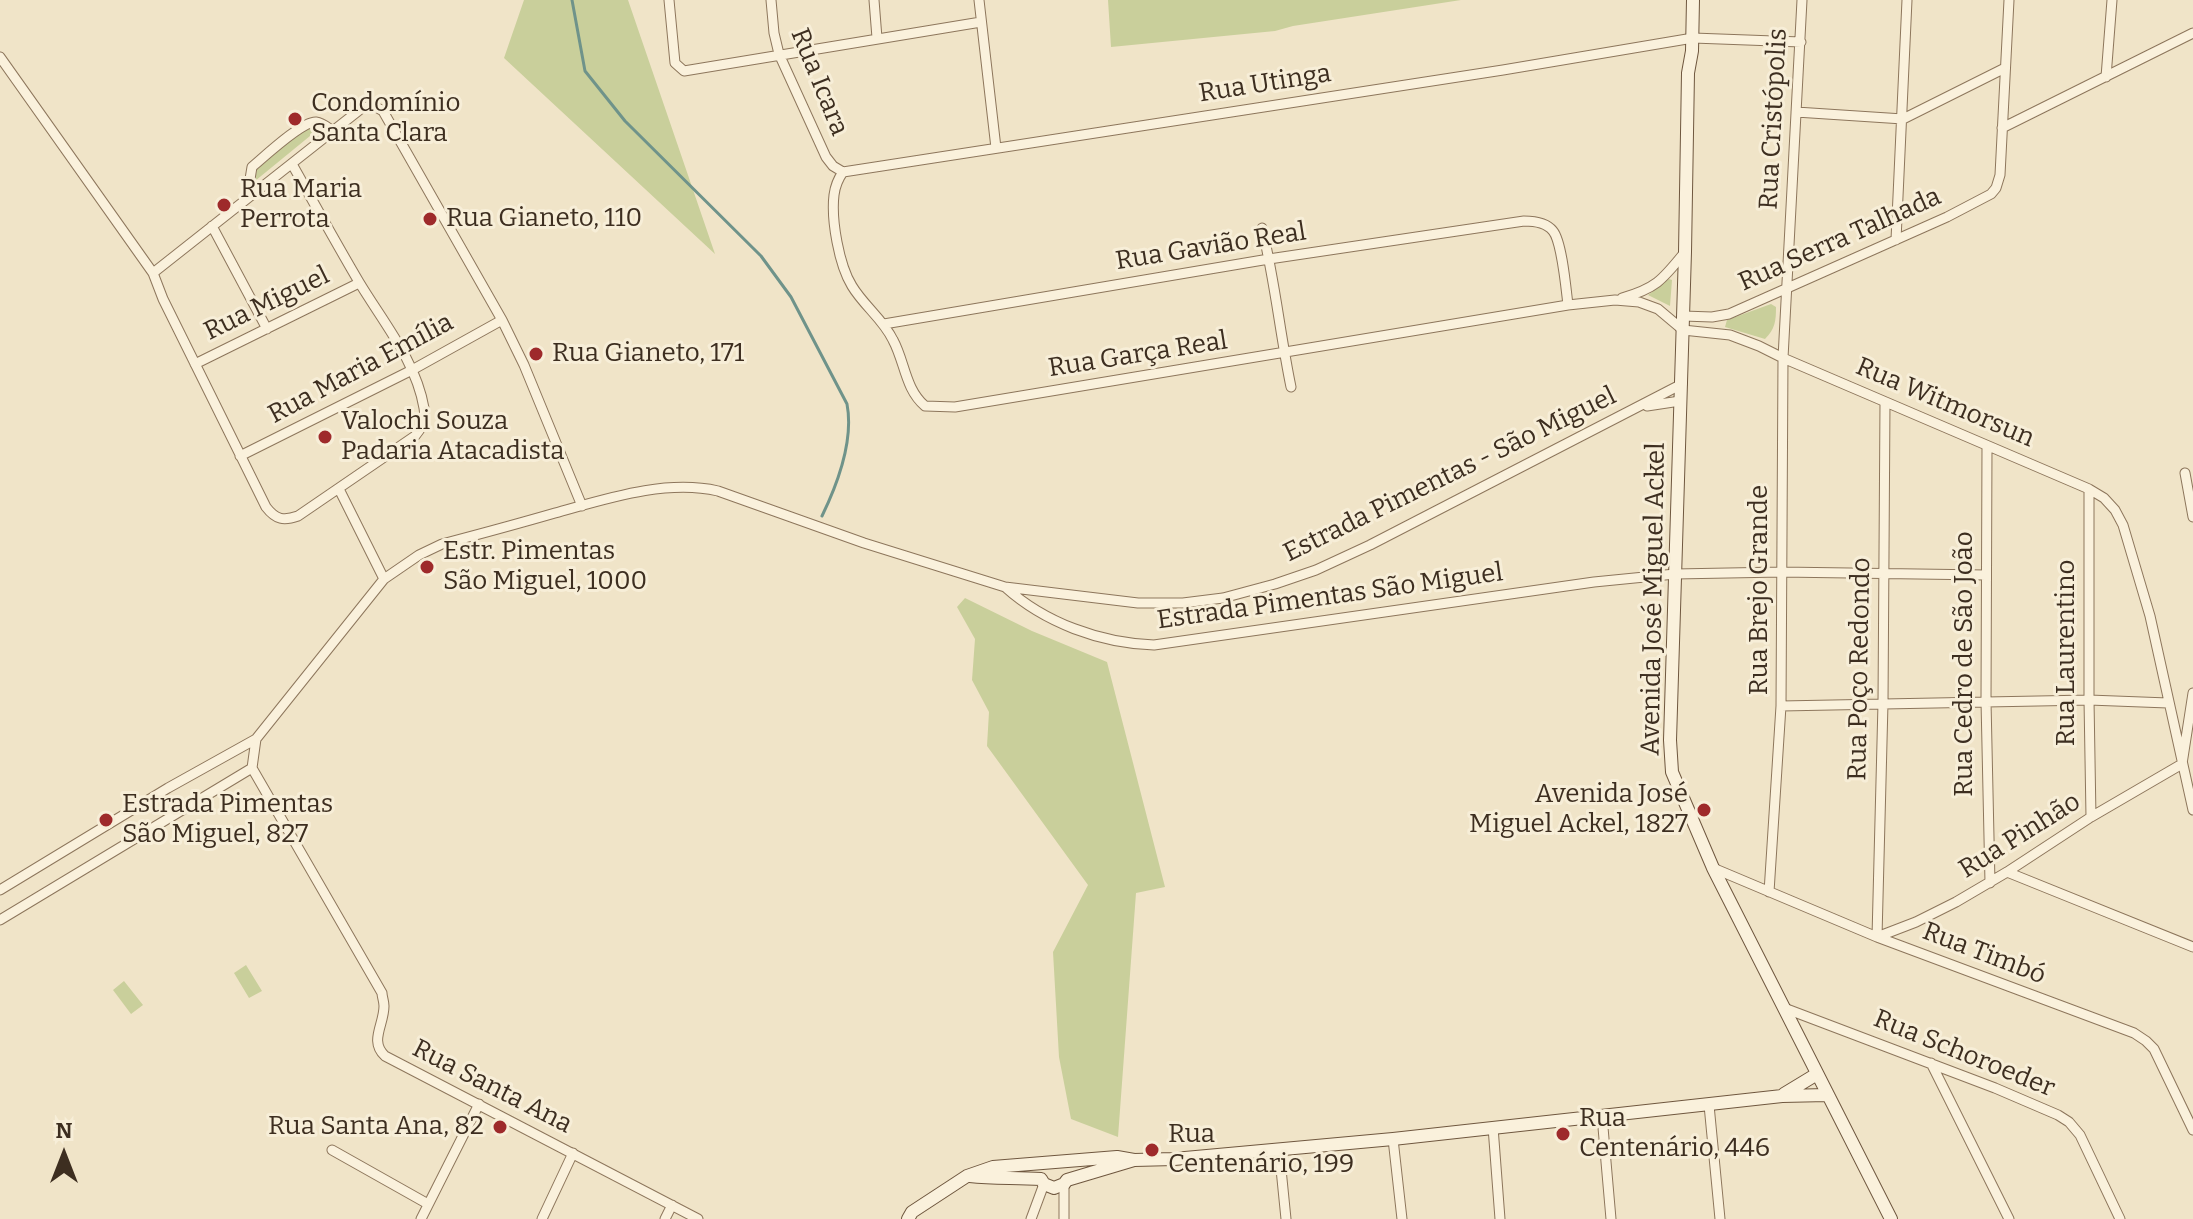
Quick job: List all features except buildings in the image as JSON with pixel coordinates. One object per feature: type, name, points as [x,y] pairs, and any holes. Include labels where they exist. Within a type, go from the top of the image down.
[{"type":"street","points":[[669,0],[675,63],[684,71],[981,22]]},
{"type":"street","name":"Rua Icara","points":[[771,0],[779,54],[826,157],[843,172]]},
{"type":"street","points":[[874,0],[877,38]]},
{"type":"street","points":[[979,0],[996,148]]},
{"type":"street","name":"Avenida José Miguel Ackel","points":[[1686,0],[1689,39]]},
{"type":"street","name":"Avenida José Miguel Ackel","points":[[1693,0],[1688,73],[1671,764],[1713,868],[1891,1219]]},
{"type":"street","name":"Rua Cristópolis","points":[[1788,288],[1802,0]]},
{"type":"street","points":[[1896,240],[1907,0]]},
{"type":"street","points":[[2009,0],[2002,128],[2193,33]]},
{"type":"street","points":[[2106,77],[2112,0]]},
{"type":"street","name":"Rua Utinga","points":[[843,172],[1689,39],[1801,42]]},
{"type":"street","points":[[0,57],[153,273],[266,507],[281,520],[298,516],[339,489],[415,436],[424,423],[424,409],[412,370],[292,164]]},
{"type":"street","points":[[1796,112],[1903,119],[2005,68]]},
{"type":"street","points":[[0,890],[168,788],[256,739],[384,579],[419,555],[442,544],[582,506],[524,365],[502,320],[383,111],[372,106],[362,108],[153,273]]},
{"type":"street","points":[[255,193],[250,179],[252,167],[294,133],[314,122],[333,131]]},
{"type":"street","name":"Rua Serra Talhada","points":[[1683,316],[1721,316],[1982,200],[1996,188],[2000,175],[2002,128]]},
{"type":"street","name":"Rua Garça Real","points":[[843,172],[834,196],[841,261],[852,286],[884,324],[895,343],[909,384],[916,398],[925,406],[938,408],[1568,305],[1615,300]]},
{"type":"street","name":"Rua Gavião Real","points":[[884,324],[1269,259],[1524,221],[1545,225],[1554,231],[1559,242],[1568,305]]},
{"type":"street","points":[[212,226],[267,329]]},
{"type":"street","points":[[1262,228],[1291,387]]},
{"type":"street","points":[[1615,300],[1650,288],[1666,276],[1685,252]]},
{"type":"street","name":"Rua Miguel","points":[[195,364],[359,283]]},
{"type":"street","name":"Rua Brejo Grande","points":[[1769,892],[1781,706],[1783,358],[1788,288]]},
{"type":"street","points":[[1615,300],[1639,302],[1658,309],[1683,330],[1749,341],[1783,358]]},
{"type":"street","points":[[1721,316],[1721,334]]},
{"type":"street","name":"Rua Maria Emília","points":[[240,456],[412,370],[502,320]]},
{"type":"street","name":"Rua Witmorsun","points":[[1783,358],[2089,489],[2104,498],[2115,510],[2123,525],[2150,616],[2193,810]]},
{"type":"street","name":"Estrada Pimentas - São Miguel","points":[[582,506],[650,491],[703,488],[1005,587],[1138,603],[1223,598],[1316,570],[1370,545],[1682,384]]},
{"type":"street","points":[[1640,407],[1680,401]]},
{"type":"street","name":"Rua Poço Redondo","points":[[1877,937],[1883,703],[1885,402]]},
{"type":"street","name":"Rua Cedro de São João","points":[[1987,446],[1986,701],[1990,883]]},
{"type":"street","points":[[2185,473],[2193,517]]},
{"type":"street","points":[[339,489],[384,579]]},
{"type":"street","name":"Rua Laurentino","points":[[2089,489],[2091,817]]},
{"type":"street","name":"Estrada Pimentas São Miguel","points":[[1005,587],[1023,603],[1072,628],[1124,644],[1154,645],[1594,582],[1675,574],[1986,575]]},
{"type":"street","points":[[2182,764],[2193,693]]},
{"type":"street","points":[[1781,706],[2089,700],[2168,703]]},
{"type":"street","points":[[0,920],[252,768],[256,739]]},
{"type":"street","name":"Rua Pinhão","points":[[1877,937],[1916,922],[1990,883],[2091,817],[2182,764]]},
{"type":"street","name":"Rua Santa Ana","points":[[252,768],[382,993],[384,1006],[376,1043],[379,1051],[698,1219]]},
{"type":"street","name":"Rua Timbó","points":[[1713,868],[1877,937],[2134,1033],[2154,1049],[2193,1130]]},
{"type":"street","points":[[2007,872],[2193,947]]},
{"type":"street","name":"Rua Schoroeder","points":[[1784,1008],[2058,1115],[2080,1135],[2120,1219]]},
{"type":"street","points":[[1931,1063],[2009,1219]]},
{"type":"street","points":[[1782,1096],[1817,1074]]},
{"type":"street","points":[[907,1217],[967,1176],[993,1167],[1117,1157],[1134,1160],[1174,1159],[1393,1139],[1782,1096],[1827,1095]]},
{"type":"street","points":[[421,1219],[479,1104]]},
{"type":"street","points":[[1709,1105],[1720,1219]]},
{"type":"street","points":[[1602,1116],[1611,1219]]},
{"type":"street","points":[[1493,1127],[1500,1219]]},
{"type":"street","points":[[1393,1139],[1402,1219]]},
{"type":"street","points":[[1279,1149],[1286,1219]]},
{"type":"street","points":[[332,1150],[428,1204]]},
{"type":"street","points":[[542,1219],[573,1153]]},
{"type":"street","points":[[967,1176],[1043,1182],[1054,1188],[1134,1160]]},
{"type":"street","points":[[1031,1219],[1043,1182],[1041,1169],[1054,1162]]},
{"type":"street","points":[[1054,1162],[1067,1169],[1064,1219]]},
{"type":"street","points":[[665,1219],[672,1205]]},
{"type":"green space","points":[[524,0],[628,0],[715,254],[504,58]]},
{"type":"green space","points":[[1108,0],[1461,0],[1275,31],[1111,47]]},
{"type":"green space","points":[[308,126],[321,127],[255,181],[257,169]]},
{"type":"green space","points":[[1669,279],[1672,280],[1670,306],[1648,295]]},
{"type":"green space","points":[[1771,304],[1776,307],[1775,321],[1765,339],[1725,327],[1727,320]]},
{"type":"green space","points":[[965,598],[1032,631],[1107,662],[1165,887],[1136,893],[1118,1137],[1071,1119],[1059,1057],[1053,952],[1088,885],[987,746],[989,712],[972,680],[975,639],[957,607]]},
{"type":"green space","points":[[246,965],[262,991],[249,998],[234,973]]},
{"type":"green space","points":[[124,981],[143,1005],[131,1014],[113,990]]},
{"type":"waterway","points":[[572,0],[585,71],[625,121],[761,256],[791,297],[847,404],[846,447],[839,476],[822,516]]},
{"type":"place","name":"Condomínio Santa Clara","points":[[295,119]]},
{"type":"place","name":"Rua Maria Perrota","points":[[224,205]]},
{"type":"place","name":"Rua Gianeto, 110","points":[[430,219]]},
{"type":"place","name":"Rua Gianeto, 171","points":[[536,354]]},
{"type":"place","name":"Valochi Souza Padaria Atacadista","points":[[325,437]]},
{"type":"place","name":"Estr. Pimentas São Miguel, 1000","points":[[427,567]]},
{"type":"place","name":"Avenida José Miguel Ackel, 1827","points":[[1704,810]]},
{"type":"place","name":"Estrada Pimentas São Miguel, 827","points":[[106,820]]},
{"type":"place","name":"Rua Santa Ana, 82","points":[[500,1127]]},
{"type":"place","name":"Rua Centenário, 446","points":[[1563,1134]]},
{"type":"place","name":"Rua Centenário, 199","points":[[1152,1150]]}]
